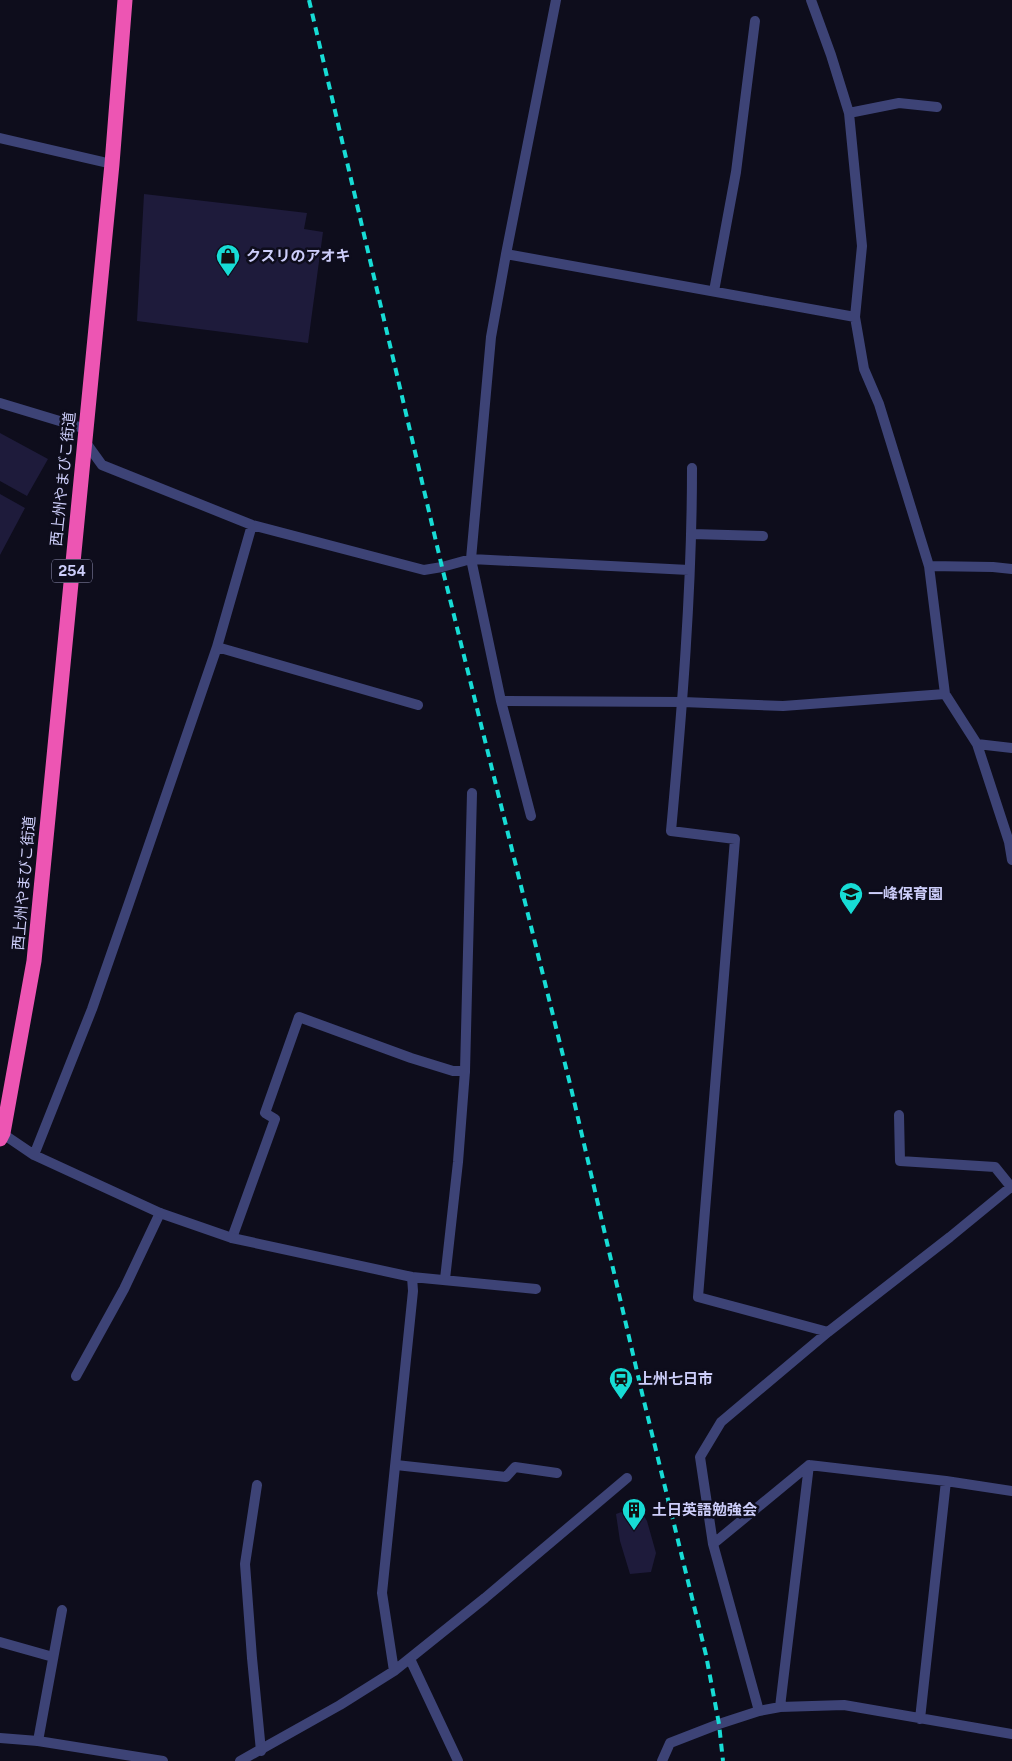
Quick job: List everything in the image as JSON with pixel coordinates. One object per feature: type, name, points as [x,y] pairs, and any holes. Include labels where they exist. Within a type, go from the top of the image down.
[{"type":"highway","name":"西上州やまびこ街道","points":[[1,1135],[34,960],[112,164],[126,0]]},
{"type":"street","points":[[531,816],[501,701],[471,559],[491,337],[556,0]]},
{"type":"street","points":[[811,0],[831,54],[849,113],[862,246],[855,317],[864,368],[879,404],[929,566],[945,694],[977,744],[1009,842],[1012,860]]},
{"type":"street","points":[[714,292],[736,172],[755,21]]},
{"type":"street","points":[[849,113],[899,103],[937,107]]},
{"type":"street","points":[[0,138],[112,164]]},
{"type":"street","points":[[506,254],[855,317]]},
{"type":"street","points":[[0,403],[85,434],[102,465],[252,525],[424,570],[471,559],[689,570]]},
{"type":"street","points":[[692,468],[692,534],[683,702],[671,831],[736,839],[698,1297],[828,1332]]},
{"type":"street","points":[[34,1156],[92,1009],[217,647],[252,525]]},
{"type":"street","points":[[692,534],[763,536]]},
{"type":"street","points":[[929,566],[1012,569]]},
{"type":"street","points":[[217,647],[418,705]]},
{"type":"street","points":[[501,701],[683,702],[783,706],[945,694]]},
{"type":"street","points":[[977,744],[1012,748]]},
{"type":"street","points":[[445,1279],[458,1162],[465,1071],[472,793]]},
{"type":"street","points":[[232,1238],[275,1118],[265,1113],[299,1016],[411,1058],[454,1071],[465,1071]]},
{"type":"street","points":[[759,1711],[714,1544],[700,1457],[721,1422],[828,1332],[950,1238],[1012,1187],[995,1168],[900,1161],[899,1115]]},
{"type":"street","points":[[1,1135],[34,1156],[160,1214],[232,1238],[412,1276],[536,1289]]},
{"type":"street","points":[[76,1376],[124,1289],[160,1214]]},
{"type":"street","points":[[394,1671],[382,1593],[413,1292],[412,1276]]},
{"type":"street","points":[[396,1464],[506,1477],[515,1467],[557,1473]]},
{"type":"street","points":[[714,1544],[809,1465],[946,1481],[1012,1492]]},
{"type":"street","points":[[780,1707],[809,1465]]},
{"type":"street","points":[[240,1761],[261,1751],[394,1671],[486,1598],[627,1478]]},
{"type":"street","points":[[920,1718],[946,1481]]},
{"type":"street","points":[[256,1485],[245,1564],[261,1751]]},
{"type":"street","points":[[38,1741],[62,1610]]},
{"type":"street","points":[[0,1642],[53,1657]]},
{"type":"street","points":[[410,1659],[458,1761]]},
{"type":"street","points":[[662,1761],[670,1743],[719,1724],[759,1711],[780,1707],[844,1705],[1012,1734]]},
{"type":"street","points":[[0,1738],[38,1741],[162,1761]]},
{"type":"building","name":"クスリのアオキ","points":[[144,194],[307,213],[304,229],[323,232],[308,343],[137,321]]},
{"type":"building","points":[[0,433],[48,459],[27,496],[0,481]]},
{"type":"building","points":[[0,494],[25,508],[0,555]]},
{"type":"building","name":"土日英語勉強会","points":[[638,1506],[647,1521],[656,1553],[651,1572],[630,1574],[620,1541],[616,1514]]},
{"type":"railway","points":[[309,0],[442,567],[571,1088],[642,1393],[706,1655],[719,1724],[723,1761]]},
{"type":"place","name":"クスリのアオキ","points":[[228,277]]},
{"type":"place","name":"一峰保育園","points":[[851,915]]},
{"type":"place","name":"上州七日市","points":[[621,1400]]},
{"type":"place","name":"土日英語勉強会","points":[[634,1531]]}]
